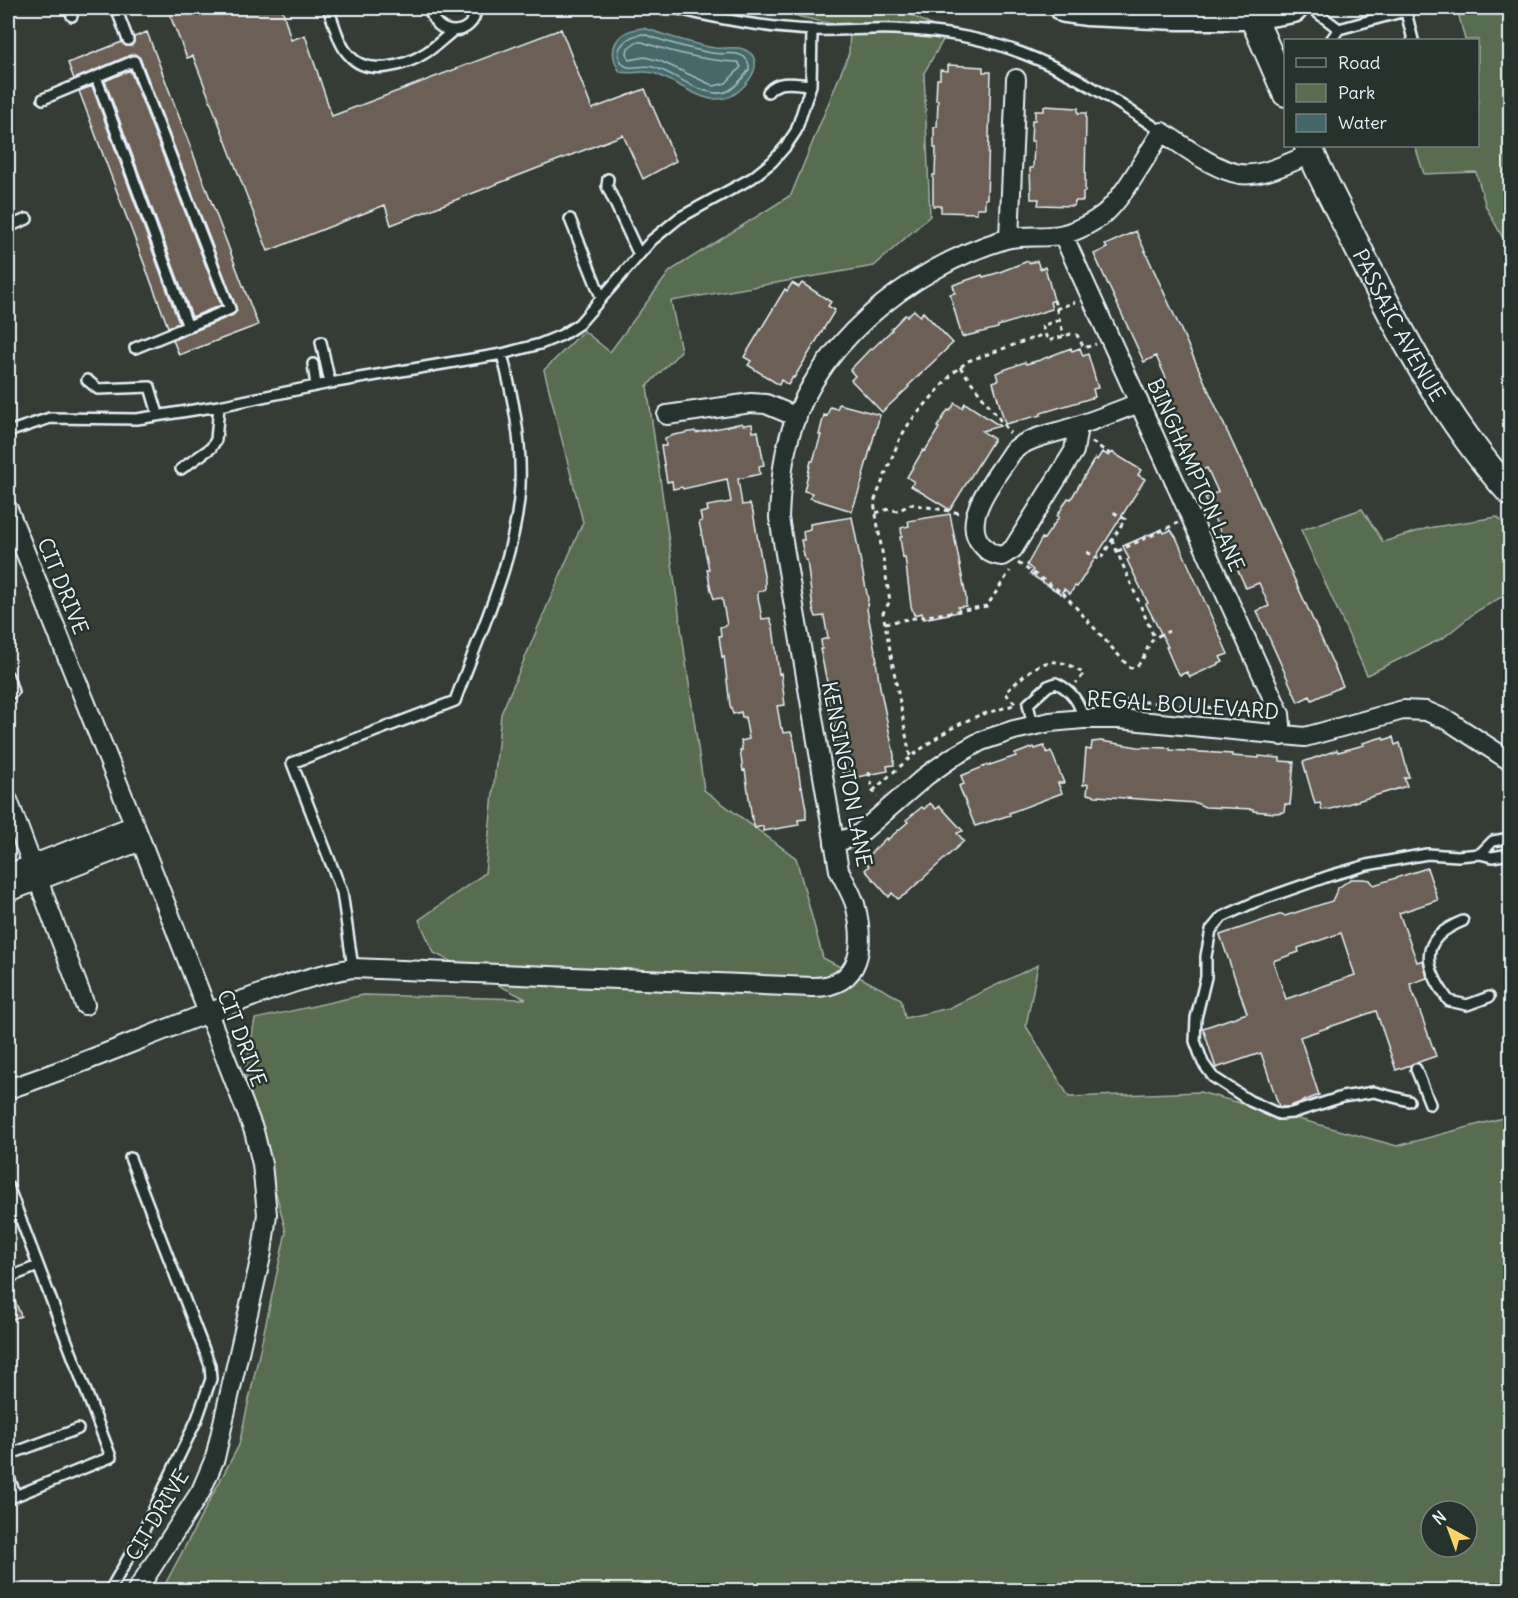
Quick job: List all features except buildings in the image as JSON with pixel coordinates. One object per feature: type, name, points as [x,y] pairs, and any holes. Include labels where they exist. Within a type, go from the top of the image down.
[{"type":"main road","points":[[1065,8],[1086,12],[1250,11],[1293,8]]},
{"type":"main road","points":[[1250,11],[1279,62],[1284,84]]},
{"type":"main road","name":"PASSAIC AVENUE","points":[[1310,150],[1372,276],[1428,380],[1459,427],[1510,492]]},
{"type":"street","points":[[1009,238],[1016,79]]},
{"type":"street","points":[[1162,132],[1216,165],[1240,174],[1261,172],[1310,150]]},
{"type":"street","name":"KENSINGTON LANE","points":[[8,1089],[208,1012],[322,973],[353,968],[825,987],[836,984],[851,971],[856,963],[860,936],[854,903],[839,870],[779,518],[781,477],[786,448],[797,417],[812,387],[833,354],[869,316],[894,296],[944,264],[976,249],[1009,238],[1063,235],[1091,223],[1105,213],[1162,132]]},
{"type":"street","name":"BINGHAMPTON LANE","points":[[1063,235],[1280,714],[1282,736]]},
{"type":"street","points":[[667,415],[751,403],[766,404],[797,417]]},
{"type":"street","points":[[1078,429],[1074,451],[1013,549],[1010,558],[992,555],[977,540],[973,528],[975,516],[979,504],[1012,452],[1029,441],[1078,429],[1139,403]]},
{"type":"street","name":"CIT DRIVE","points":[[8,509],[17,542],[138,833],[208,1012],[254,1131],[262,1164],[267,1214],[260,1264],[215,1458],[201,1491],[137,1590]]},
{"type":"street","name":"REGAL BOULEVARD","points":[[834,843],[858,835],[926,776],[981,741],[1014,729],[1083,718],[1119,719],[1282,736],[1305,736],[1403,710],[1426,711],[1449,721],[1510,760]]},
{"type":"street","points":[[8,800],[86,1005]]},
{"type":"street","points":[[8,892],[35,873],[138,833]]},
{"type":"street","points":[[8,874],[35,873]]},
{"type":"lane","points":[[116,8],[128,40]]},
{"type":"lane","points":[[328,8],[347,54],[364,67],[376,68],[408,62],[425,53],[453,31],[467,26],[476,8]]},
{"type":"lane","points":[[430,8],[434,22],[446,30],[453,31]]},
{"type":"lane","points":[[674,8],[746,22],[812,30],[896,29],[970,38],[1021,51],[1049,63],[1112,98],[1162,132]]},
{"type":"lane","points":[[1311,8],[1339,29]]},
{"type":"lane","points":[[1332,39],[1339,29],[1405,9],[1413,39]]},
{"type":"lane","points":[[8,432],[50,418],[137,419],[219,406],[330,383],[502,354],[540,344],[562,335],[579,324],[639,255],[679,218],[752,178],[772,162],[796,131],[811,86],[812,30]]},
{"type":"lane","points":[[42,99],[134,60],[230,309],[135,348]]},
{"type":"lane","points":[[96,77],[188,327]]},
{"type":"lane","points":[[768,92],[778,83],[811,86]]},
{"type":"lane","points":[[608,179],[607,186],[639,255]]},
{"type":"lane","points":[[8,227],[27,219]]},
{"type":"lane","points":[[570,219],[601,297]]},
{"type":"lane","points":[[321,342],[330,383]]},
{"type":"lane","points":[[353,968],[342,892],[292,763],[455,701],[499,584],[511,543],[520,486],[518,425],[502,354]]},
{"type":"lane","points":[[313,364],[316,386]]},
{"type":"lane","points":[[87,380],[98,389],[150,387],[158,414]]},
{"type":"lane","points":[[181,470],[211,448],[216,440],[219,406]]},
{"type":"lane","points":[[8,676],[13,692],[8,694]]},
{"type":"lane","points":[[1033,726],[1028,704],[1048,686],[1056,683],[1066,687],[1080,706],[1083,718]]},
{"type":"lane","points":[[1480,854],[1493,841],[1510,838]]},
{"type":"lane","points":[[1409,1101],[1374,1092],[1342,1097],[1292,1113],[1279,1114],[1250,1101],[1213,1077],[1203,1063],[1195,1041],[1196,1018],[1206,977],[1206,956],[1211,930],[1222,917],[1255,902],[1367,865],[1427,854],[1458,856],[1480,854],[1492,857],[1510,854]]},
{"type":"lane","points":[[1463,921],[1445,928],[1432,943],[1429,957],[1432,975],[1449,1001],[1467,1005],[1489,997]]},
{"type":"lane","points":[[1416,1069],[1430,1104]]},
{"type":"lane","points":[[110,1590],[142,1534],[198,1419],[211,1378],[210,1365],[130,1158]]},
{"type":"lane","points":[[8,1186],[111,1458],[12,1497],[8,1475]]},
{"type":"lane","points":[[10,1277],[38,1266]]},
{"type":"lane","points":[[8,1455],[78,1429]]},
{"type":"path","points":[[1056,309],[1090,295]]},
{"type":"path","points":[[1054,300],[1064,336]]},
{"type":"path","points":[[1059,320],[1042,326],[1048,341],[1077,334],[1084,348],[1097,344]]},
{"type":"path","points":[[910,757],[883,614],[890,601],[874,502],[900,438],[910,422],[960,367],[988,353],[1045,334]]},
{"type":"path","points":[[960,367],[1020,445]]},
{"type":"path","points":[[1078,429],[1110,454]]},
{"type":"path","points":[[876,513],[889,509],[898,511],[911,504],[975,516]]},
{"type":"path","points":[[1087,552],[1100,560],[1125,519],[1113,512]]},
{"type":"path","points":[[1118,551],[1191,518]]},
{"type":"path","points":[[1112,540],[1155,638]]},
{"type":"path","points":[[885,623],[987,606],[1010,558],[1064,594],[1130,668],[1135,668],[1142,661],[1155,638],[1169,632]]},
{"type":"path","points":[[869,772],[873,791],[879,799]]},
{"type":"green space","points":[[760,8],[897,8],[947,33],[924,73],[930,216],[874,266],[671,301],[681,351],[647,386],[704,790],[796,858],[823,958],[901,999],[905,1018],[949,1008],[1038,965],[1026,1026],[1069,1097],[1200,1092],[1397,1146],[1510,1116],[1510,1590],[162,1590],[239,1445],[286,1232],[245,1073],[255,1019],[363,995],[526,999],[434,953],[419,920],[485,873],[501,714],[583,522],[544,370],[584,331],[610,352],[670,271],[791,195],[849,53],[850,28]]},
{"type":"green space","points":[[1457,8],[1510,8],[1510,251],[1486,207],[1476,172],[1424,174],[1415,147],[1479,147],[1479,39],[1465,39]]},
{"type":"green space","points":[[1362,509],[1383,542],[1428,528],[1497,517],[1510,529],[1510,592],[1477,611],[1443,638],[1367,675],[1301,530]]},
{"type":"water","points":[[644,28],[679,40],[715,48],[743,49],[751,53],[755,59],[750,79],[739,91],[729,97],[710,99],[652,73],[620,72],[614,55],[616,42],[627,32]]}]
